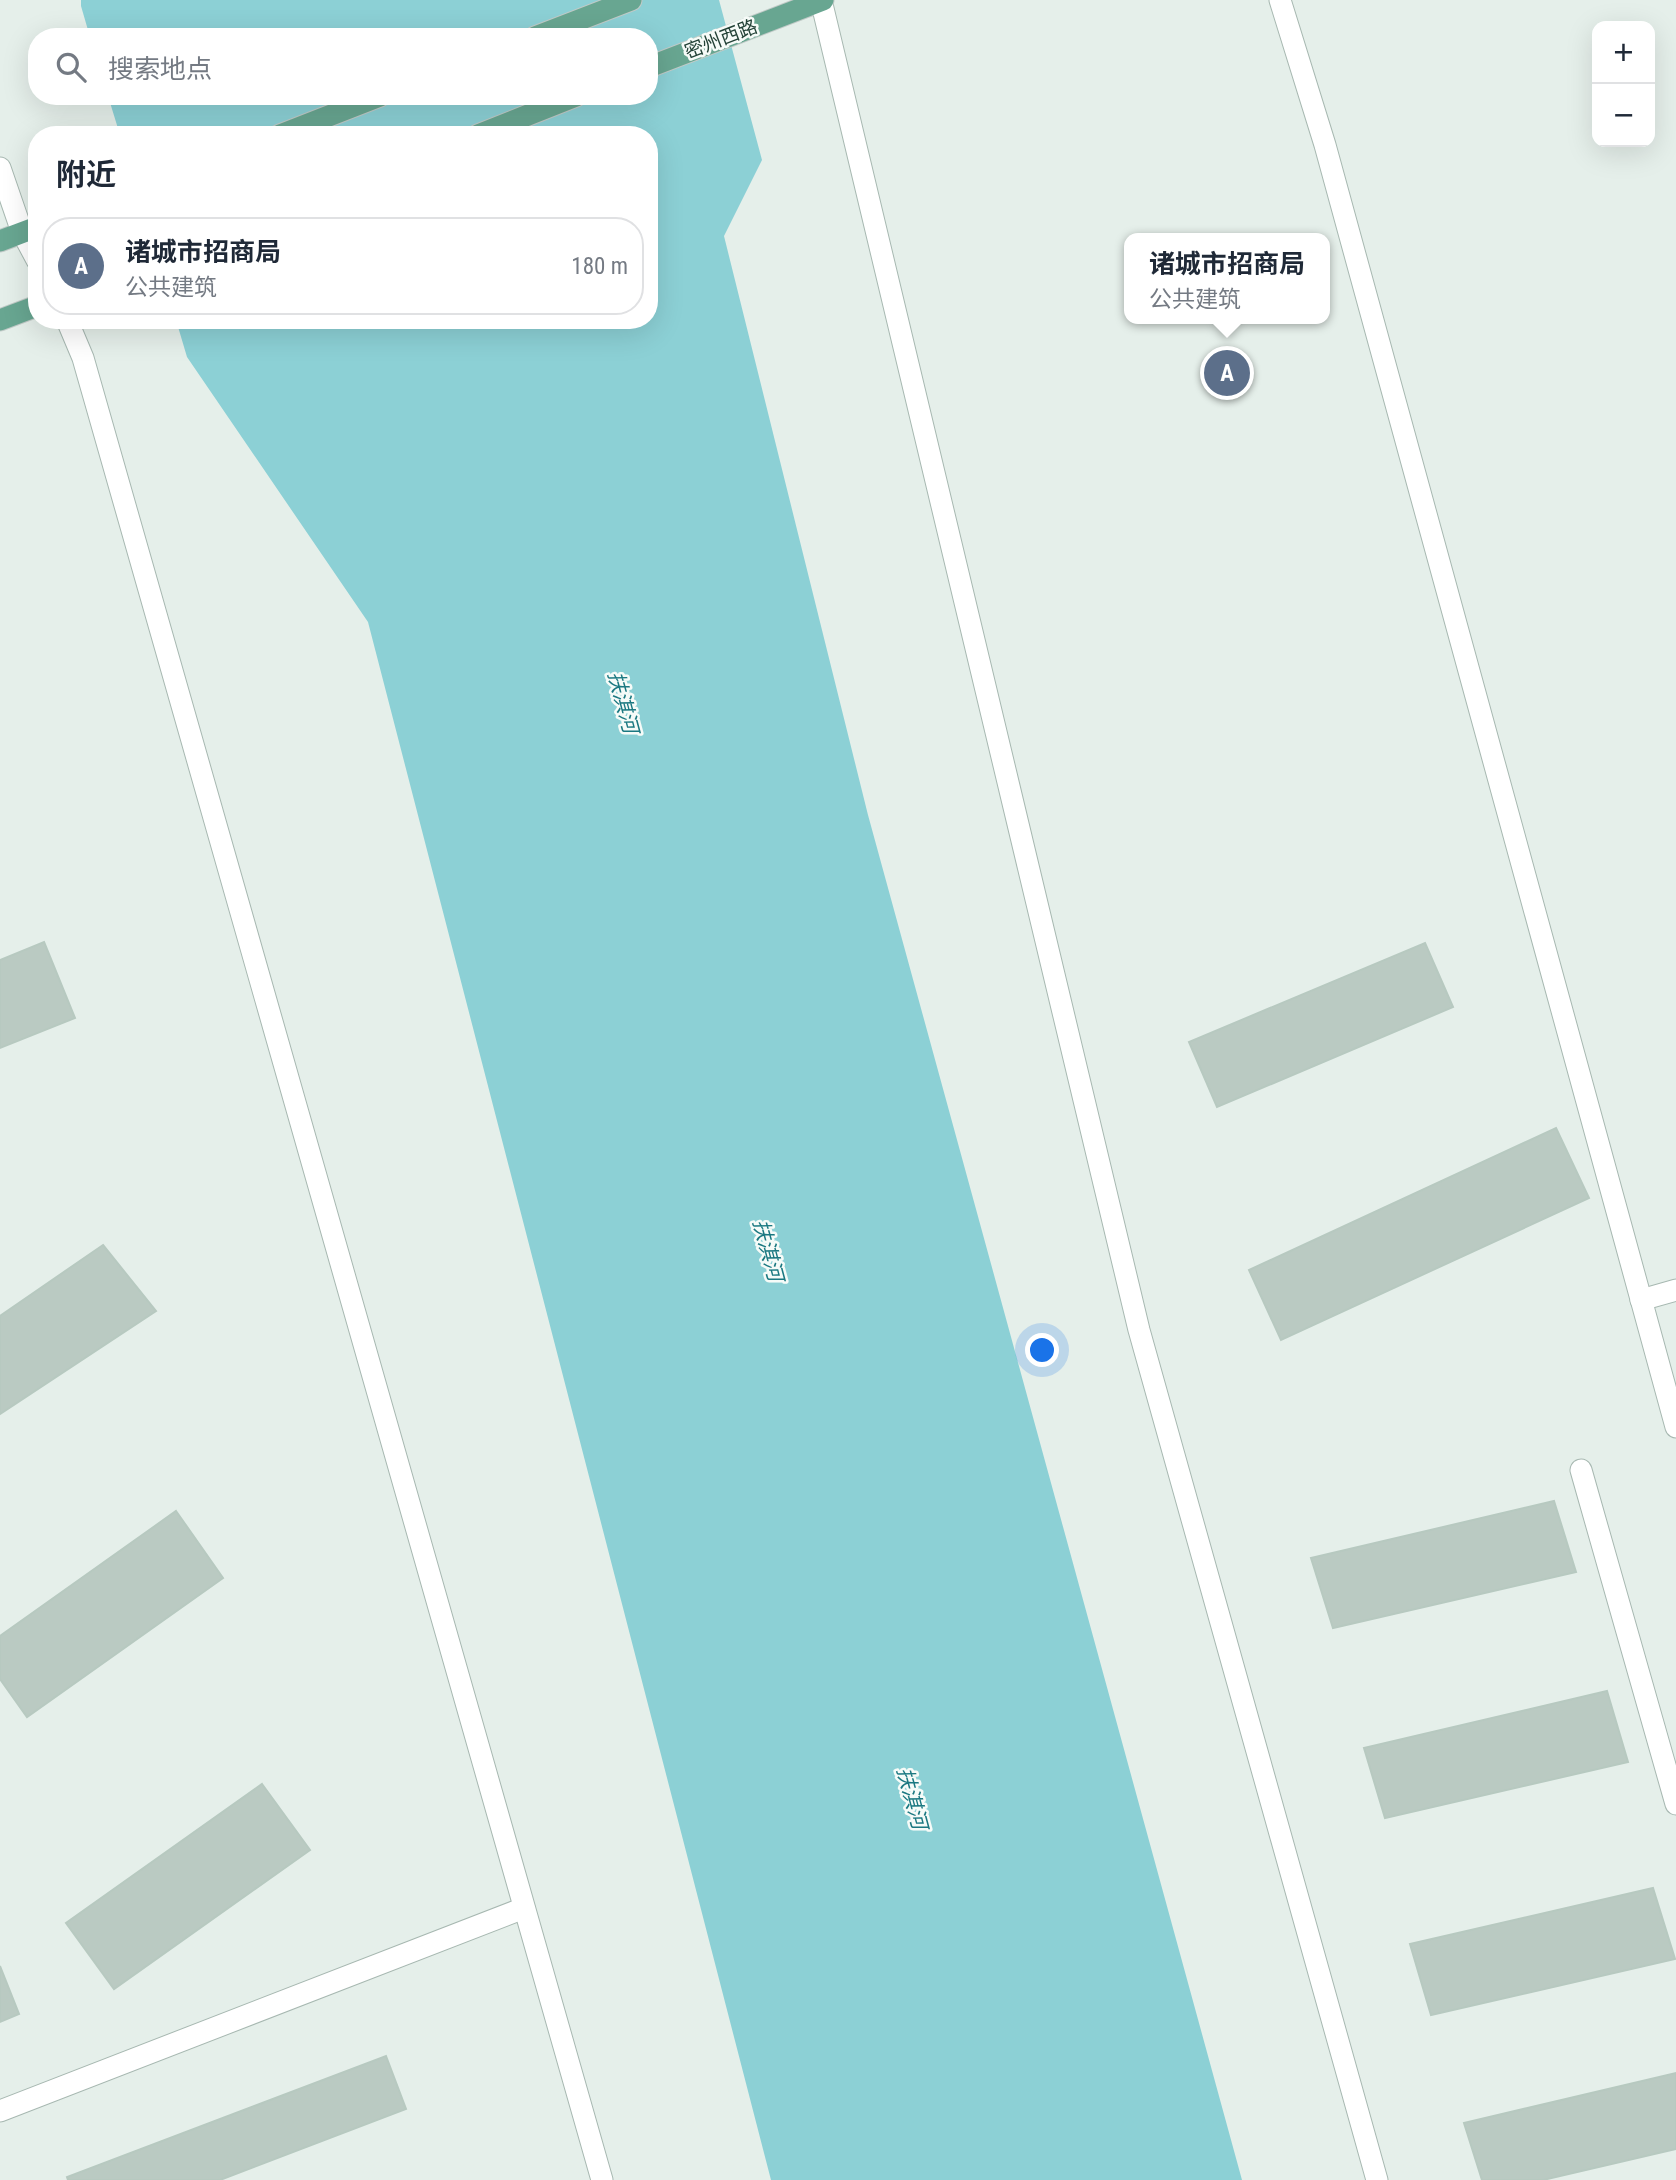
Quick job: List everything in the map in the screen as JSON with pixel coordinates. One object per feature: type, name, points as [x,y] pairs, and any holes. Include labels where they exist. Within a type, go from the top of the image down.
[{"type":"main road","points":[[558,28],[631,0]]},
{"type":"main road","name":"密州西路","points":[[658,64],[822,0]]},
{"type":"main road","points":[[303,126],[357,105]]},
{"type":"main road","points":[[501,126],[553,105]]},
{"type":"main road","points":[[0,241],[28,229]]},
{"type":"main road","points":[[0,320],[28,309]]},
{"type":"street","points":[[822,0],[1139,1330],[1377,2180]]},
{"type":"street","points":[[1280,0],[1325,145],[1676,1427]]},
{"type":"street","points":[[0,168],[28,227]]},
{"type":"street","points":[[71,329],[83,358],[602,2180]]},
{"type":"street","points":[[1641,1300],[1676,1290]]},
{"type":"street","points":[[1581,1470],[1676,1804]]},
{"type":"street","points":[[0,2111],[524,1908]]},
{"type":"water","name":"扶淇河","points":[[81,0],[719,0],[762,160],[724,236],[868,815],[1242,2180],[771,2180],[368,622],[187,357],[179,329],[658,329],[658,126],[117,126],[111,105],[658,105],[658,28],[87,28]]},
{"type":"building","points":[[44,942],[75,1018],[0,1048],[0,960]]},
{"type":"building","points":[[1425,943],[1453,1007],[1217,1107],[1189,1042]]},
{"type":"building","points":[[1556,1128],[1589,1198],[1281,1340],[1249,1270]]},
{"type":"building","points":[[103,1245],[156,1311],[0,1414],[0,1316]]},
{"type":"building","points":[[1554,1501],[1576,1572],[1333,1628],[1311,1558]]},
{"type":"building","points":[[176,1511],[223,1578],[27,1717],[0,1679],[0,1636]]},
{"type":"building","points":[[1607,1691],[1628,1762],[1385,1818],[1364,1748]]},
{"type":"building","points":[[262,1784],[310,1850],[114,1989],[66,1923]]},
{"type":"building","points":[[1653,1888],[1675,1959],[1431,2015],[1410,1944]]},
{"type":"building","points":[[0,1966],[19,2014],[0,2022]]},
{"type":"building","points":[[386,2056],[406,2109],[220,2180],[68,2180],[67,2177]]},
{"type":"building","points":[[1676,2073],[1676,2149],[1543,2180],[1482,2180],[1464,2123]]},
{"type":"place","name":"诸城市招商局","points":[[1227,373]]}]
